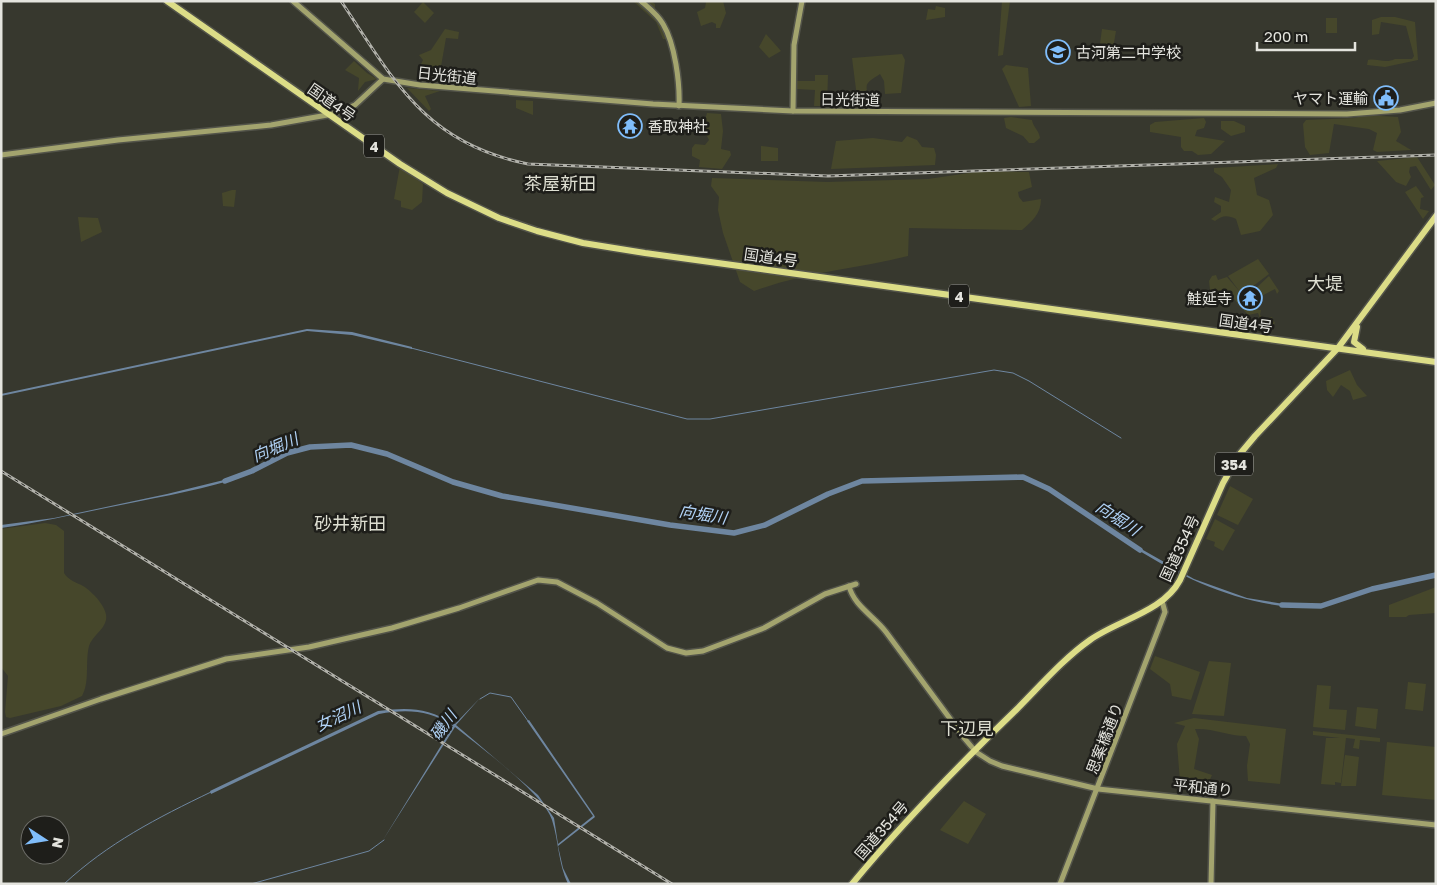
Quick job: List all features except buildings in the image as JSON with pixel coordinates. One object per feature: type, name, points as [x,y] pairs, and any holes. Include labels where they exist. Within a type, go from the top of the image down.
[{"type":"highway","name":"国道4号","points":[[167,1],[416,175],[455,198],[506,221],[568,240],[645,253],[1436,362]]},
{"type":"highway","name":"国道354号","points":[[852,884],[895,832],[975,750],[1084,645],[1105,630],[1162,601],[1171,593],[1180,580],[1223,482],[1239,455],[1254,436],[1338,348],[1436,216]]},
{"type":"highway","points":[[1358,323],[1354,338],[1355,344],[1379,354]]},
{"type":"highway","points":[[1314,345],[1326,352],[1320,368]]},
{"type":"street","points":[[1,155],[118,140],[268,125],[347,110],[383,79],[293,1]]},
{"type":"street","points":[[641,1],[656,14],[666,32],[679,82],[679,106]]},
{"type":"street","points":[[793,111],[794,45],[802,1]]},
{"type":"street","name":"日光街道","points":[[383,79],[466,90],[679,106],[793,111],[1340,114],[1400,110],[1436,103]]},
{"type":"street","points":[[1,734],[83,705],[226,660],[309,647],[392,628],[459,608],[534,580],[545,579],[557,582],[597,603],[667,648],[686,653],[703,650],[764,628],[825,594],[856,584]]},
{"type":"street","name":"平和通り","points":[[849,586],[856,603],[877,620],[932,696],[975,750],[990,761],[1002,766],[1098,789],[1436,825]]},
{"type":"street","name":"思案橋通り","points":[[1060,884],[1165,612],[1162,601]]},
{"type":"street","points":[[1211,884],[1213,801]]},
{"type":"green space","points":[[633,1],[651,1],[655,4],[655,11],[663,21],[666,39],[663,39],[656,22]]},
{"type":"green space","points":[[723,1],[726,13],[720,28],[716,28],[716,24],[712,22],[701,26],[697,12],[705,8],[706,2]]},
{"type":"green space","points":[[1002,1],[1010,1],[1003,55],[998,56]]},
{"type":"green space","points":[[423,2],[434,13],[425,23],[414,12]]},
{"type":"green space","points":[[936,6],[945,8],[945,17],[926,20],[928,9],[935,10]]},
{"type":"green space","points":[[1381,17],[1395,17],[1415,22],[1418,60],[1385,67],[1367,65],[1368,60],[1412,59],[1414,56],[1406,26],[1381,22],[1379,34],[1372,35],[1372,20]]},
{"type":"green space","points":[[1326,18],[1337,18],[1337,33],[1326,33]]},
{"type":"green space","points":[[445,29],[459,32],[458,39],[446,38],[440,72],[418,70],[423,60],[419,55],[431,50]]},
{"type":"green space","points":[[1102,29],[1116,31],[1111,60],[1098,58]]},
{"type":"green space","points":[[766,34],[781,51],[769,58],[759,47]]},
{"type":"green space","points":[[902,54],[905,60],[901,93],[885,94],[884,81],[880,74],[867,85],[869,101],[867,105],[858,105],[852,58]]},
{"type":"green space","points":[[354,61],[377,79],[365,82],[358,91],[359,78],[345,70]]},
{"type":"green space","points":[[1006,65],[1028,68],[1031,106],[1019,107],[1002,69]]},
{"type":"green space","points":[[815,75],[828,75],[827,106],[814,106],[815,90],[796,89],[796,81],[815,81]]},
{"type":"green space","points":[[407,88],[440,91],[425,96],[431,109],[429,111]]},
{"type":"green space","points":[[516,100],[533,101],[533,115],[516,108]]},
{"type":"green space","points":[[707,113],[721,114],[723,131],[721,149],[730,151],[731,155],[722,169],[699,167],[700,160],[692,156],[692,148],[695,144],[705,145],[709,140],[707,136],[698,133],[703,127]]},
{"type":"green space","points":[[1364,115],[1398,117],[1401,132],[1396,141],[1411,150],[1377,152],[1373,150],[1377,133],[1369,129],[1334,124],[1329,153],[1310,155],[1305,147],[1303,124],[1306,120],[1355,118]]},
{"type":"green space","points":[[1004,118],[1032,120],[1040,138],[1034,143],[1029,143],[1023,136],[1006,128]]},
{"type":"green space","points":[[1204,118],[1206,122],[1204,128],[1197,130],[1195,136],[1225,141],[1211,154],[1198,155],[1192,151],[1184,151],[1181,147],[1181,137],[1150,132],[1150,125],[1155,122]]},
{"type":"green space","points":[[1221,121],[1234,121],[1245,126],[1245,132],[1231,136],[1221,129]]},
{"type":"green space","points":[[907,136],[917,140],[922,147],[934,148],[936,155],[935,165],[831,169],[836,141],[873,138],[902,142]]},
{"type":"green space","points":[[761,146],[778,148],[778,161],[761,161]]},
{"type":"green space","points":[[1417,157],[1435,185],[1431,190],[1416,166],[1410,167],[1411,177],[1406,186],[1396,182],[1377,161]]},
{"type":"green space","points":[[1278,164],[1276,168],[1254,178],[1257,195],[1269,200],[1273,215],[1260,231],[1241,235],[1236,219],[1225,216],[1215,221],[1211,219],[1221,212],[1221,206],[1214,202],[1215,197],[1229,202],[1231,190],[1222,177],[1214,172],[1214,168]]},
{"type":"green space","points":[[400,166],[423,184],[422,202],[412,210],[401,207],[401,201],[394,199]]},
{"type":"green space","points":[[982,171],[1029,172],[1032,187],[1018,192],[1019,197],[1023,202],[1041,199],[1041,204],[1035,217],[1022,230],[909,228],[908,256],[792,279],[754,291],[740,282],[723,233],[718,210],[719,197],[711,186],[712,178],[827,182],[928,179]]},
{"type":"green space","points":[[1416,186],[1424,197],[1421,198],[1420,209],[1429,211],[1423,219],[1405,192]]},
{"type":"green space","points":[[236,190],[234,207],[223,206],[222,193]]},
{"type":"green space","points":[[78,217],[98,218],[102,232],[81,242]]},
{"type":"green space","points":[[1258,259],[1269,274],[1244,293],[1254,290],[1269,276],[1279,291],[1277,294],[1275,289],[1253,302],[1257,310],[1261,310],[1260,315],[1264,319],[1272,317],[1275,323],[1273,325],[1270,322],[1269,325],[1260,325],[1261,321],[1258,313],[1248,315],[1234,299],[1227,298],[1223,302],[1210,290],[1209,281],[1212,276],[1216,275],[1218,280],[1227,277],[1240,292],[1228,276]]},
{"type":"green space","points":[[1350,370],[1357,385],[1367,396],[1353,400],[1350,391],[1341,385],[1333,397],[1327,390],[1326,381]]},
{"type":"green space","points":[[1230,486],[1253,499],[1238,525],[1217,515]]},
{"type":"green space","points":[[1215,519],[1235,530],[1223,551],[1214,546],[1215,542],[1206,539]]},
{"type":"green space","points":[[45,523],[56,525],[64,531],[64,573],[70,580],[87,588],[95,596],[105,611],[106,620],[89,646],[87,678],[82,696],[61,706],[10,718],[6,717],[5,712],[8,676],[1,667],[1,529]]},
{"type":"green space","points":[[1436,587],[1436,613],[1389,617],[1389,605]]},
{"type":"green space","points":[[1155,656],[1200,672],[1191,700],[1172,696],[1170,684],[1150,669]]},
{"type":"green space","points":[[1209,661],[1231,663],[1224,716],[1192,714]]},
{"type":"green space","points":[[1408,682],[1426,684],[1423,711],[1405,709]]},
{"type":"green space","points":[[1317,685],[1331,686],[1329,709],[1347,710],[1345,730],[1313,727]]},
{"type":"green space","points":[[1357,707],[1378,709],[1376,729],[1355,726]]},
{"type":"green space","points":[[1194,718],[1286,729],[1280,784],[1248,781],[1247,766],[1250,744],[1246,736],[1202,729],[1195,729],[1199,739],[1194,769],[1212,775],[1207,786],[1180,781],[1177,744],[1185,726],[1174,723]]},
{"type":"green space","points":[[1313,731],[1380,738],[1380,742],[1360,740],[1359,749],[1353,748],[1355,739],[1346,738],[1341,783],[1335,782],[1335,785],[1321,784],[1326,738],[1340,738],[1313,735]]},
{"type":"green space","points":[[1387,742],[1436,747],[1436,800],[1382,795]]},
{"type":"green space","points":[[1345,755],[1359,757],[1356,786],[1341,786]]},
{"type":"green space","points":[[964,801],[986,814],[968,844],[940,830]]},
{"type":"water","points":[[307,329],[352,332],[412,347],[412,349],[352,335],[307,331],[1,396],[1,394]]},
{"type":"water","points":[[232,478],[232,480],[185,492],[41,521],[1,528],[1,525],[54,518]]},
{"type":"water","points":[[1136,546],[1194,579],[1247,598],[1290,605],[1290,607],[1269,604],[1228,594],[1171,569],[1135,548]]},
{"type":"water","points":[[480,698],[456,725],[489,753],[455,727],[383,840],[453,726],[435,717],[418,712],[408,711],[379,714],[211,794],[210,791],[378,711],[409,709],[435,715],[455,724]]},
{"type":"water","points":[[529,720],[595,817],[558,846],[563,868],[571,884],[568,884],[560,860],[552,820],[537,797],[500,762],[538,795],[554,818],[558,844],[593,816],[527,721]]},
{"type":"waterway","points":[[411,348],[687,419],[710,419],[994,370],[1013,373],[1029,381],[1121,438]]},
{"type":"waterway","name":"向堀川","points":[[225,481],[252,471],[287,453],[310,447],[351,445],[387,454],[453,482],[502,496],[670,525],[734,533],[765,525],[828,494],[862,481],[1023,477],[1049,489],[1140,550]]},
{"type":"waterway","name":"向堀川","points":[[1282,605],[1321,606],[1372,589],[1436,575]]},
{"type":"waterway","name":"磯川","points":[[480,699],[490,693],[511,697],[528,721]]},
{"type":"waterway","name":"女沼川","points":[[64,884],[98,856],[134,832],[211,792]]},
{"type":"waterway","name":"磯川","points":[[251,884],[369,851],[384,840]]},
{"type":"railway","points":[[341,1],[397,83],[416,105],[438,125],[463,141],[493,154],[528,164],[828,176],[1436,155]]},
{"type":"railway","points":[[1,471],[672,884]]},
{"type":"place","name":"古河第二中学校","points":[[1058,52]]},
{"type":"place","name":"ヤマト運輸","points":[[1386,98]]},
{"type":"place","name":"香取神社","points":[[630,126]]},
{"type":"place","name":"鮭延寺","points":[[1250,298]]},
{"type":"district","name":"茶屋新田","points":[[560,183]]},
{"type":"district","name":"大堤","points":[[1325,283]]},
{"type":"district","name":"砂井新田","points":[[350,523]]},
{"type":"district","name":"下辺見","points":[[967,728]]}]
